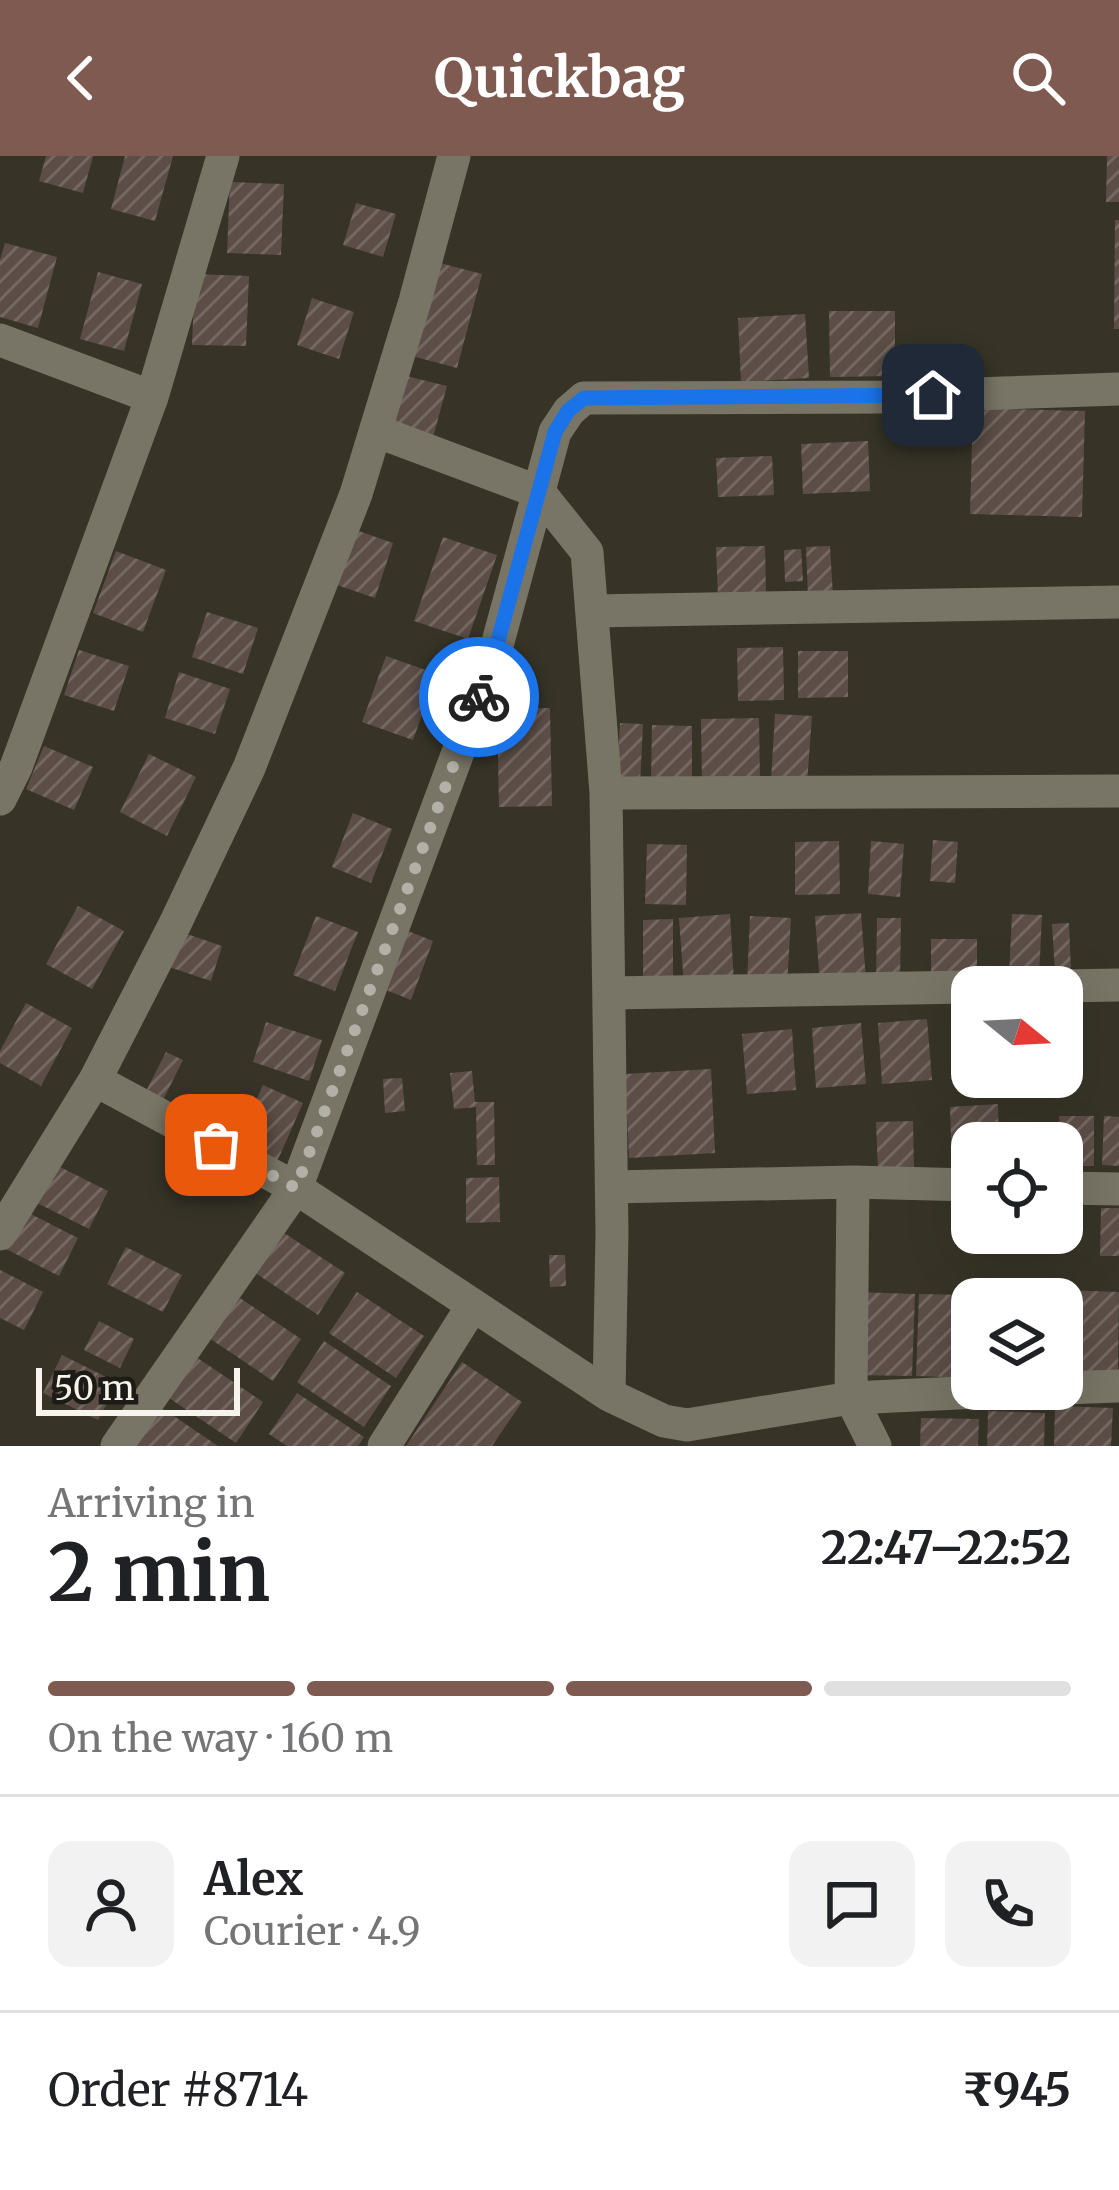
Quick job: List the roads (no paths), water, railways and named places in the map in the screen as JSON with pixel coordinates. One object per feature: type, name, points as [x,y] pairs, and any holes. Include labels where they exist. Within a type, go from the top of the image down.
[{"type":"street","points":[[0,799],[16,767],[152,397],[223,156]]},
{"type":"street","points":[[0,1234],[95,1081],[249,768],[356,494],[416,301],[454,156]]},
{"type":"street","points":[[0,340],[152,397]]},
{"type":"street","points":[[117,1446],[296,1188],[495,652],[555,432],[568,411],[584,398],[886,397],[1119,389]]},
{"type":"street","points":[[376,431],[539,492],[587,553],[606,793],[612,1186],[609,1395]]},
{"type":"street","points":[[593,611],[1119,602]]},
{"type":"street","points":[[606,793],[1119,791]]},
{"type":"street","points":[[1083,986],[1119,985]]},
{"type":"street","points":[[609,993],[951,987]]},
{"type":"street","points":[[95,1081],[296,1188],[609,1395],[658,1434],[851,1398],[951,1393]]},
{"type":"street","points":[[853,1183],[851,1398],[875,1446]]},
{"type":"street","points":[[612,1186],[951,1185]]},
{"type":"street","points":[[1083,1188],[1119,1189]]},
{"type":"street","points":[[384,1446],[473,1305]]},
{"type":"street","points":[[1083,1387],[1119,1386]]}]
